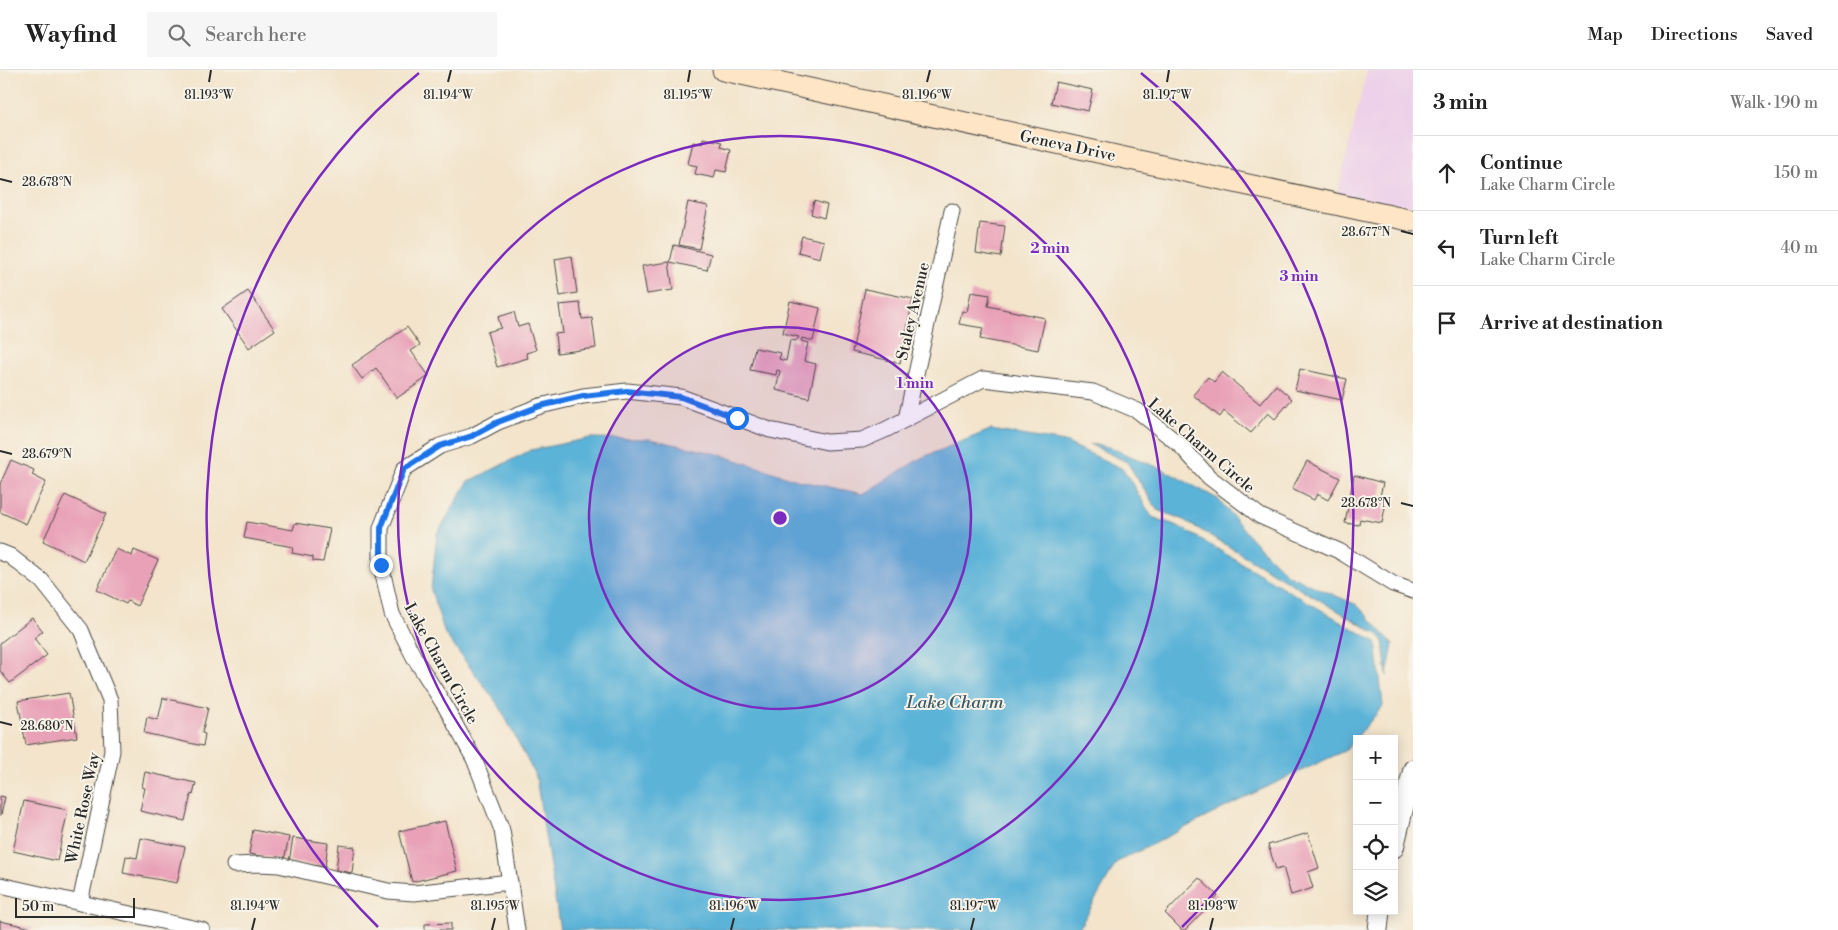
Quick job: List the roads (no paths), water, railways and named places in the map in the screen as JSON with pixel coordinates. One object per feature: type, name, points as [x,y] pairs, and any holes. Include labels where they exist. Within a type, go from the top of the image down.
[{"type":"main road","name":"Geneva Drive","points":[[723,70],[1413,221]]},
{"type":"street","name":"Staley Avenue","points":[[906,419],[952,211]]},
{"type":"street","name":"Lake Charm Circle","points":[[516,930],[502,830],[474,760],[446,706],[414,657],[392,614],[381,565],[381,528],[404,469],[440,446],[472,436],[498,422],[540,406],[583,396],[627,391],[681,397],[770,430],[827,442],[862,440],[983,379],[1093,392],[1138,411],[1181,446],[1209,477],[1260,516],[1339,552],[1393,584],[1413,591]]},
{"type":"street","name":"White Rose Way","points":[[0,552],[10,556],[42,581],[82,630],[110,700],[112,750],[80,903]]},
{"type":"street","points":[[1398,831],[1413,769]]},
{"type":"street","points":[[234,865],[279,865],[388,891],[414,893],[510,882]]},
{"type":"street","points":[[0,885],[202,930]]},
{"type":"street","points":[[1378,930],[1380,915]]},
{"type":"water","name":"Lake Charm","points":[[990,430],[1065,442],[1123,469],[1152,517],[1178,526],[1376,642],[1383,706],[1359,735],[1353,735],[1353,742],[1346,750],[1254,793],[1117,862],[1078,930],[560,930],[536,777],[500,707],[445,634],[431,590],[437,534],[468,482],[531,450],[591,438],[650,439],[718,454],[797,480],[863,494],[921,458]]},
{"type":"water","points":[[1089,444],[1108,447],[1162,469],[1218,499],[1251,538],[1288,575],[1357,605],[1393,644],[1387,676],[1383,641],[1379,635],[1182,519],[1157,510],[1127,462]]}]
